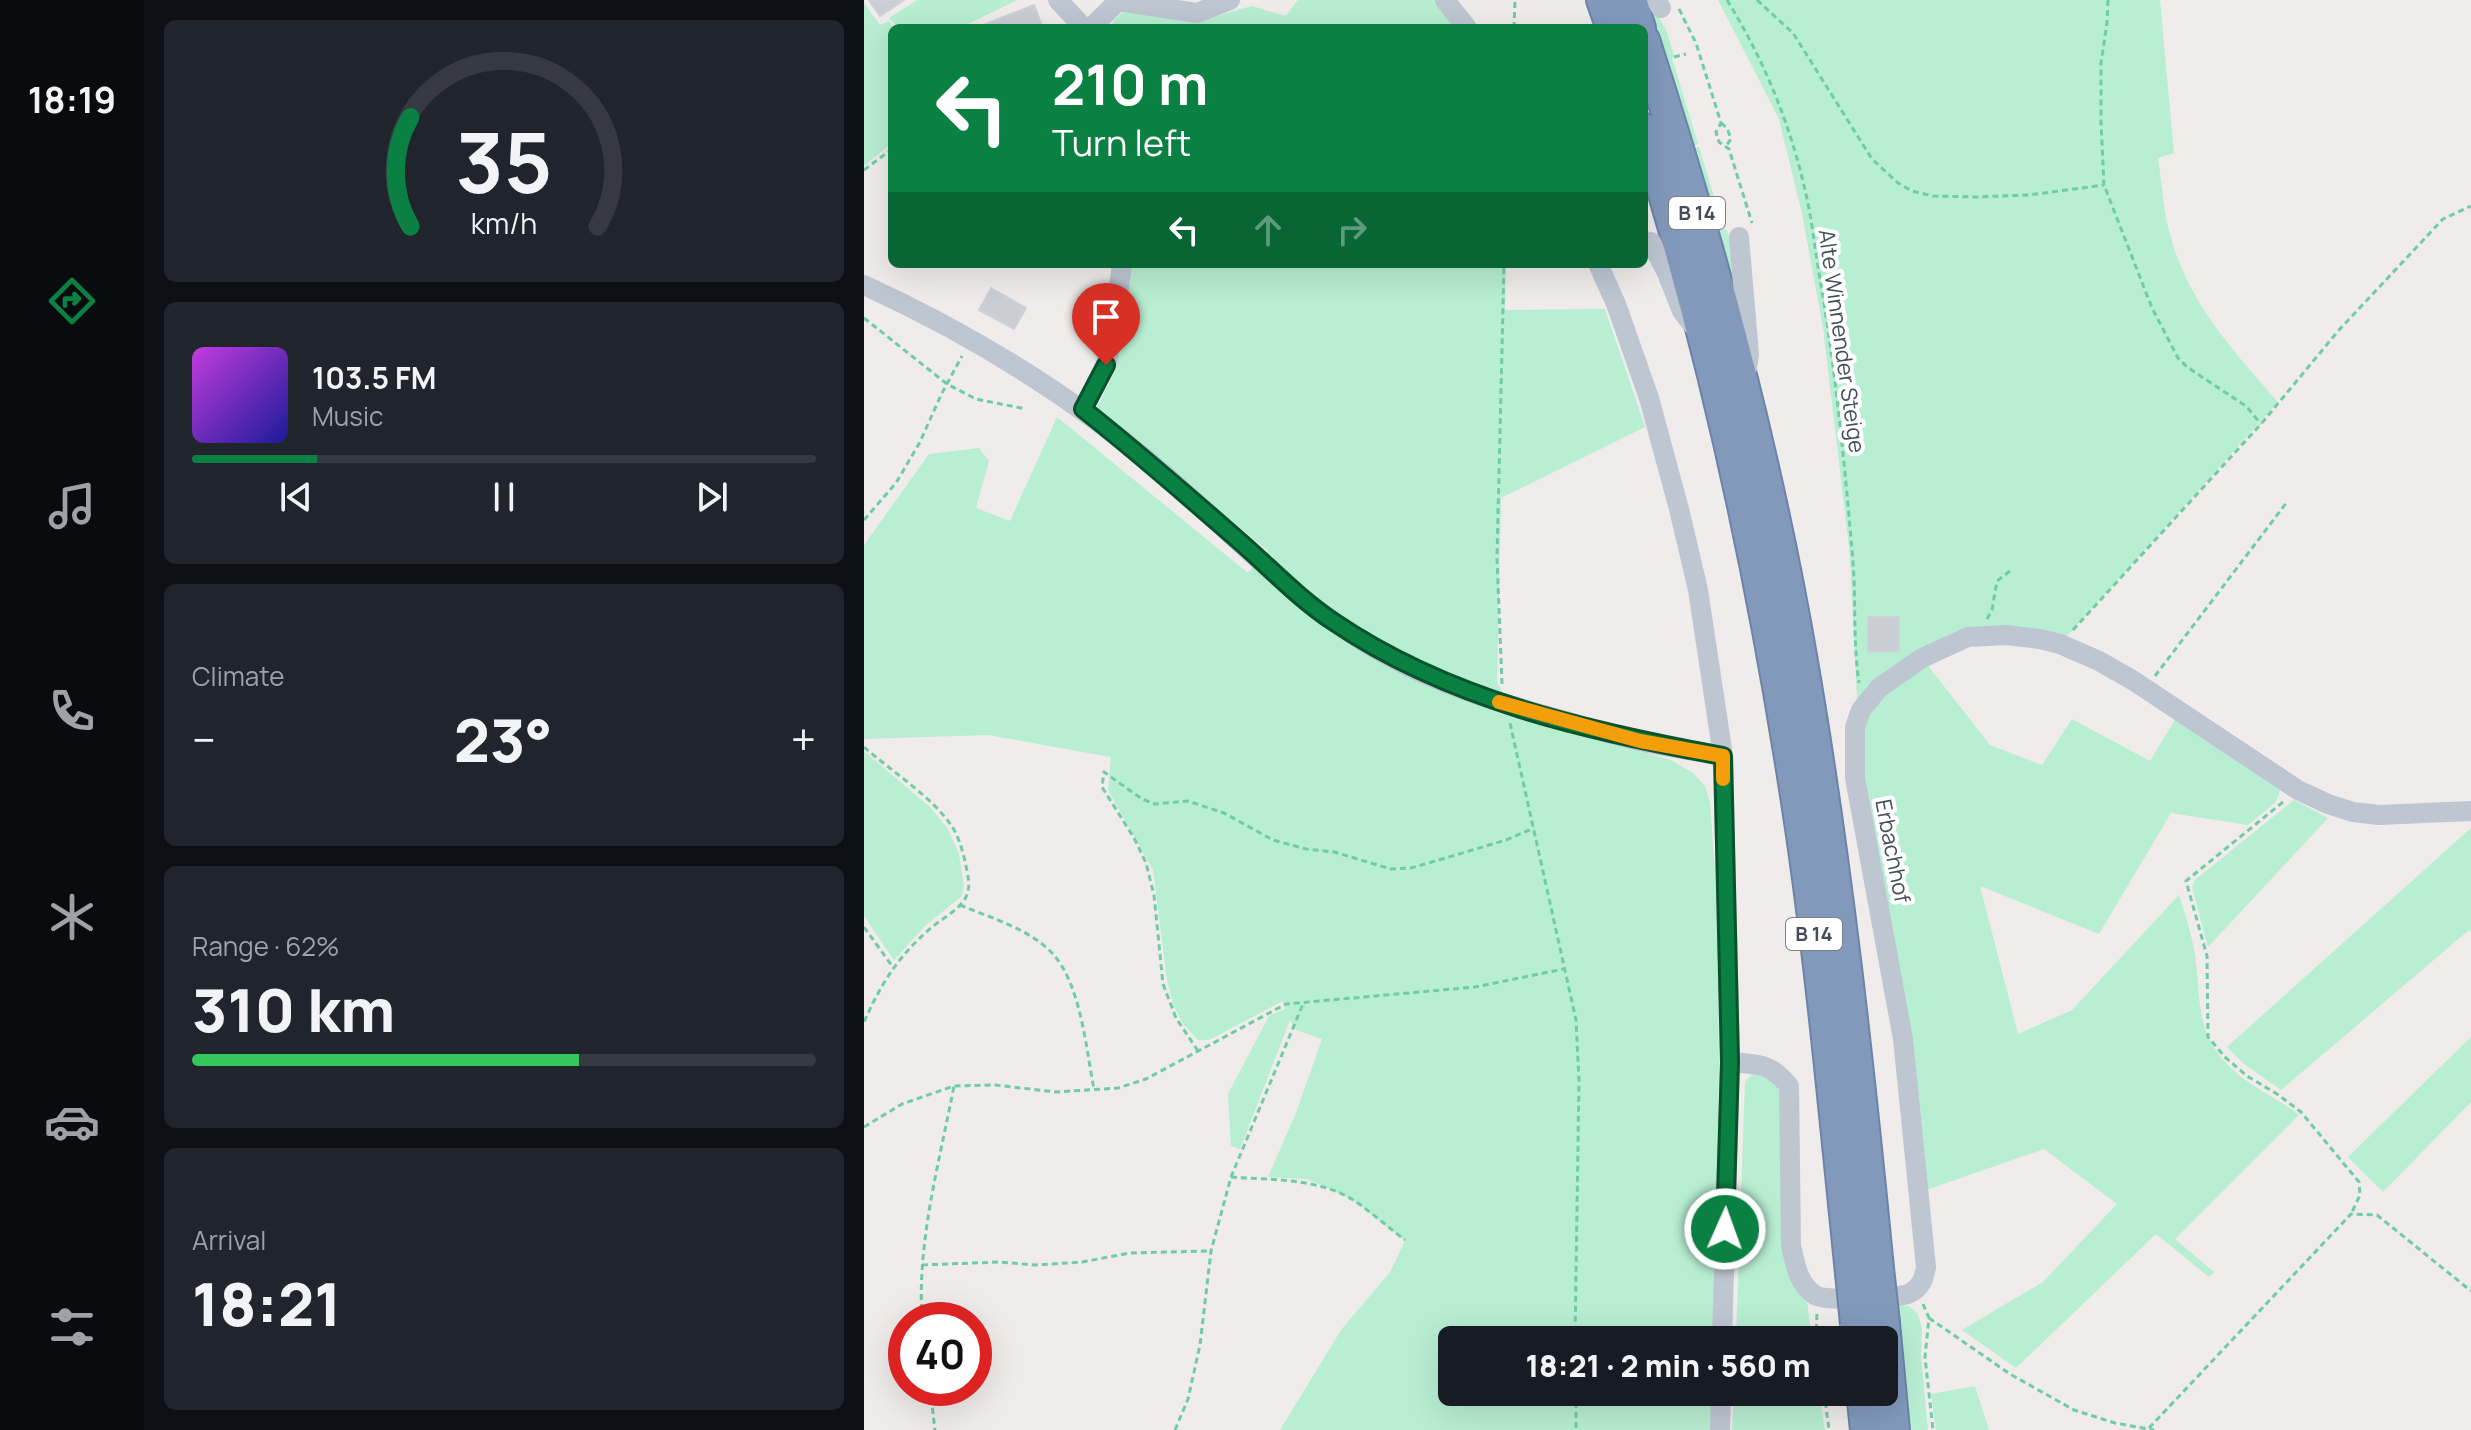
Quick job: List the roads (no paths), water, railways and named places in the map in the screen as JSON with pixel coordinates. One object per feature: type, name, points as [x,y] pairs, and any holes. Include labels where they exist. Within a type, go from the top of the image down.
[{"type":"highway","points":[[1602,0],[1611,24]]},
{"type":"highway","points":[[1631,0],[1658,12]]},
{"type":"highway","name":"B 14","points":[[1648,53],[1705,242],[1743,387],[1781,552],[1814,735],[1844,954],[1866,1326]]},
{"type":"highway","name":"B 14","points":[[1648,142],[1703,338],[1761,597],[1802,835],[1864,1271]]},
{"type":"highway","points":[[1863,1406],[1866,1430]]},
{"type":"highway","name":"B 14","points":[[1887,1406],[1894,1430]]},
{"type":"street","points":[[1058,0],[1080,24]]},
{"type":"street","points":[[1095,24],[1118,1],[1197,13],[1230,0]]},
{"type":"street","points":[[1445,0],[1464,24]]},
{"type":"street","points":[[1743,387],[1749,354],[1746,233]]},
{"type":"street","points":[[1651,242],[1682,311],[1703,338]]},
{"type":"street","points":[[1083,409],[1106,365],[1121,268]]},
{"type":"street","points":[[1600,268],[1616,304],[1649,398],[1679,509],[1698,590],[1723,756],[1730,1062],[1722,1326]]},
{"type":"street","points":[[864,285],[970,338],[1083,409],[1167,477],[1331,620],[1380,651],[1457,688],[1506,704],[1640,741],[1723,756]]},
{"type":"street","name":"Erbachhof","points":[[1730,1062],[1764,1065],[1780,1075],[1789,1086],[1791,1245],[1796,1270],[1809,1291],[1819,1298],[1833,1300],[1903,1296],[1917,1289],[1926,1267],[1903,1039],[1855,778],[1855,727],[1861,710],[1879,688],[1922,658],[1968,637],[2006,635],[2040,639],[2099,661],[2298,790],[2328,804],[2353,812],[2379,815],[2471,811]]},
{"type":"street","points":[[1720,1430],[1721,1406]]}]
